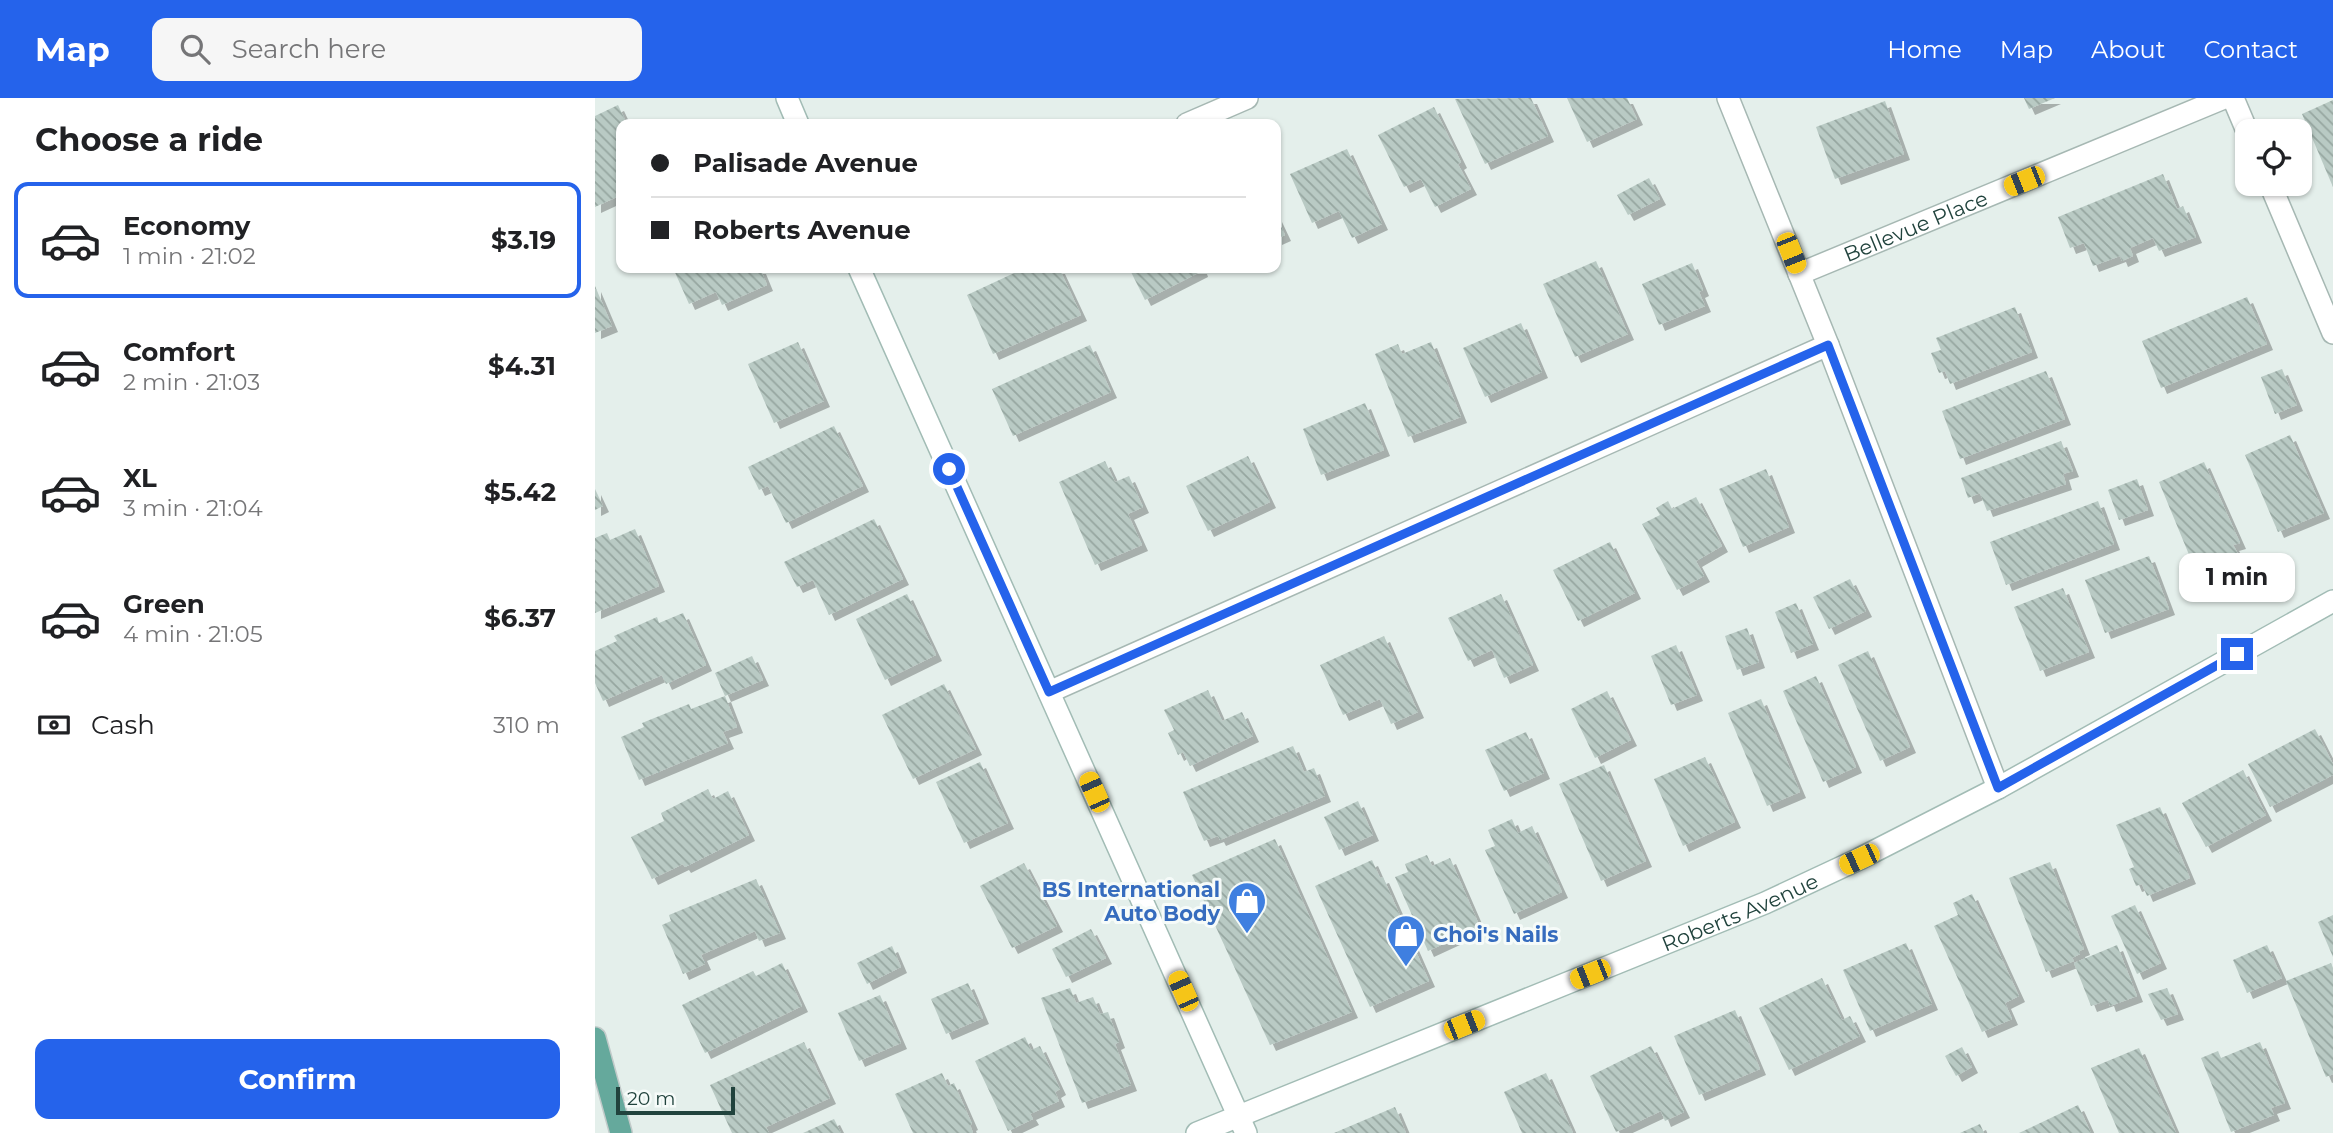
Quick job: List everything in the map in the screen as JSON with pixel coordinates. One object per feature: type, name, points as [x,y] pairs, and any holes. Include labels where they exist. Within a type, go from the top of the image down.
[{"type":"main road","points":[[595,1038],[621,1133]]},
{"type":"street","points":[[787,98],[796,119]]},
{"type":"street","points":[[1199,119],[1247,98]]},
{"type":"street","points":[[1728,98],[1828,345],[1998,788]]},
{"type":"street","name":"Bellevue Place","points":[[1799,274],[2224,98]]},
{"type":"street","points":[[2233,98],[2242,119]]},
{"type":"street","points":[[2275,196],[2333,332]]},
{"type":"street","points":[[865,273],[1243,1124]]},
{"type":"street","points":[[1049,692],[1828,345]]},
{"type":"street","name":"Roberts Avenue","points":[[1197,1133],[1243,1124],[1765,904],[1998,788],[2333,601]]},
{"type":"building","points":[[1531,98],[1548,136],[1485,164],[1455,99]]},
{"type":"building","points":[[1567,98],[1627,98],[1637,119],[1587,142]]},
{"type":"building","points":[[2024,98],[2055,98],[2029,109]]},
{"type":"building","points":[[2333,100],[2333,187],[2312,138],[2312,119],[2304,119],[2302,114]]},
{"type":"building","points":[[1885,101],[1904,154],[1835,179],[1816,127]]},
{"type":"building","points":[[618,105],[625,119],[616,119],[616,197],[595,207],[595,116]]},
{"type":"building","points":[[1434,107],[1471,189],[1435,207],[1421,179],[1404,187],[1378,135]]},
{"type":"building","points":[[1347,149],[1382,224],[1352,238],[1339,211],[1312,223],[1290,174]]},
{"type":"building","points":[[2163,174],[2177,209],[2183,206],[2196,237],[2159,251],[2153,238],[2130,248],[2133,256],[2122,261],[2120,256],[2093,266],[2084,243],[2070,248],[2058,217]]},
{"type":"building","points":[[1649,178],[1660,199],[1628,215],[1617,195]]},
{"type":"building","points":[[1596,261],[1628,334],[1575,357],[1543,284]]},
{"type":"building","points":[[1692,263],[1703,290],[1699,292],[1705,306],[1659,325],[1642,284]]},
{"type":"building","points":[[675,273],[762,273],[767,285],[722,305],[716,292],[689,304]]},
{"type":"building","points":[[1014,273],[1061,273],[1081,315],[993,354],[967,295]]},
{"type":"building","points":[[1132,273],[1198,273],[1145,300]]},
{"type":"building","points":[[595,286],[612,326],[595,333]]},
{"type":"building","points":[[2247,297],[2267,344],[2161,388],[2142,341]]},
{"type":"building","points":[[2015,307],[2032,352],[1950,384],[1945,371],[1939,373],[1931,353],[1941,350],[1936,338]]},
{"type":"building","points":[[1521,323],[1542,372],[1485,397],[1463,348]]},
{"type":"building","points":[[798,342],[824,401],[774,423],[748,364]]},
{"type":"building","points":[[1431,342],[1461,417],[1408,437],[1375,354],[1398,344],[1402,354]]},
{"type":"building","points":[[1090,345],[1111,392],[1013,436],[992,389]]},
{"type":"building","points":[[2282,369],[2297,405],[2275,414],[2261,377]]},
{"type":"building","points":[[2046,371],[2065,419],[1960,459],[1942,411]]},
{"type":"building","points":[[1365,403],[1384,450],[1321,475],[1303,429]]},
{"type":"building","points":[[834,426],[863,486],[786,523],[768,486],[759,490],[748,467]]},
{"type":"building","points":[[2290,435],[2324,513],[2278,532],[2245,455]]},
{"type":"building","points":[[2061,441],[2073,471],[2063,474],[2066,484],[1987,511],[1980,493],[1968,498],[1961,478]]},
{"type":"building","points":[[1248,456],[1270,502],[1208,531],[1186,486]]},
{"type":"building","points":[[1105,461],[1115,482],[1129,476],[1143,507],[1128,514],[1142,545],[1095,565],[1059,482]]},
{"type":"building","points":[[2204,462],[2240,543],[2233,545],[2240,557],[2197,574],[2159,482]]},
{"type":"building","points":[[1766,469],[1789,527],[1743,547],[1719,489]]},
{"type":"building","points":[[2137,479],[2148,510],[2119,520],[2108,490]]},
{"type":"building","points":[[595,489],[603,506],[595,510]]},
{"type":"building","points":[[1696,497],[1722,546],[1696,561],[1704,576],[1677,590],[1642,524],[1660,515],[1656,508],[1668,501],[1672,509]]},
{"type":"building","points":[[2098,501],[2114,544],[2006,585],[1990,542]]},
{"type":"building","points":[[874,519],[903,579],[829,615],[813,580],[797,587],[784,562]]},
{"type":"building","points":[[635,529],[659,586],[595,613],[595,538],[607,533],[610,540]]},
{"type":"building","points":[[1610,542],[1635,593],[1578,621],[1553,570]]},
{"type":"building","points":[[2149,556],[2169,609],[2105,633],[2085,580]]},
{"type":"building","points":[[1850,579],[1866,611],[1829,629],[1813,597]]},
{"type":"building","points":[[2063,588],[2089,652],[2040,671],[2014,607]]},
{"type":"building","points":[[907,594],[936,655],[885,680],[856,619]]},
{"type":"building","points":[[1501,594],[1533,665],[1504,678],[1492,650],[1468,661],[1448,618]]},
{"type":"building","points":[[1796,603],[1813,644],[1791,653],[1775,612]]},
{"type":"building","points":[[683,613],[706,665],[666,684],[662,675],[603,701],[595,683],[595,651],[617,641],[614,636],[657,617],[659,623]]},
{"type":"building","points":[[1747,628],[1759,662],[1737,670],[1725,636]]},
{"type":"building","points":[[1384,636],[1418,712],[1391,724],[1380,699],[1343,715],[1320,665]]},
{"type":"building","points":[[1676,645],[1697,695],[1671,705],[1651,656]]},
{"type":"building","points":[[1868,651],[1910,747],[1880,761],[1838,665]]},
{"type":"building","points":[[752,656],[763,680],[725,696],[715,673]]},
{"type":"building","points":[[1816,676],[1856,767],[1823,782],[1783,691]]},
{"type":"building","points":[[944,684],[976,749],[913,779],[882,715]]},
{"type":"building","points":[[1208,690],[1222,721],[1242,712],[1253,736],[1190,766],[1183,752],[1178,755],[1168,733],[1174,730],[1164,710]]},
{"type":"building","points":[[1607,691],[1631,740],[1595,758],[1571,709]]},
{"type":"building","points":[[725,696],[737,727],[723,732],[728,743],[639,780],[621,737],[644,727],[642,723],[689,704],[691,709]]},
{"type":"building","points":[[1761,699],[1800,792],[1767,806],[1728,713]]},
{"type":"building","points":[[2315,729],[2333,764],[2333,775],[2270,807],[2248,764]]},
{"type":"building","points":[[1526,732],[1544,773],[1504,791],[1485,750]]},
{"type":"building","points":[[1293,746],[1304,772],[1314,768],[1325,796],[1220,840],[1218,836],[1204,841],[1183,792]]},
{"type":"building","points":[[1705,757],[1735,822],[1683,846],[1654,779]]},
{"type":"building","points":[[980,762],[1008,823],[964,843],[936,782]]},
{"type":"building","points":[[1604,765],[1646,861],[1601,881],[1559,784]]},
{"type":"building","points":[[2243,770],[2266,815],[2206,847],[2182,803]]},
{"type":"building","points":[[708,789],[713,799],[728,791],[749,835],[685,867],[683,864],[652,879],[631,837],[664,821],[661,813]]},
{"type":"building","points":[[1358,801],[1373,835],[1339,850],[1324,817]]},
{"type":"building","points":[[2160,807],[2190,878],[2147,896],[2142,884],[2136,886],[2129,869],[2134,867],[2116,825]]},
{"type":"building","points":[[1512,819],[1518,833],[1532,826],[1562,892],[1514,914],[1485,850],[1495,846],[1488,830]]},
{"type":"building","points":[[1275,839],[1352,1012],[1270,1045],[1192,875]]},
{"type":"building","points":[[1427,855],[1432,866],[1450,858],[1480,927],[1428,951],[1395,877],[1408,872],[1405,864]]},
{"type":"building","points":[[1372,860],[1380,878],[1383,877],[1429,981],[1370,1007],[1315,886]]},
{"type":"building","points":[[2050,862],[2084,949],[2072,958],[2074,961],[2046,972],[2009,878]]},
{"type":"building","points":[[1024,863],[1057,926],[1012,948],[980,886]]},
{"type":"building","points":[[756,879],[780,933],[759,941],[755,931],[701,955],[705,964],[683,974],[662,925],[671,921],[669,915]]},
{"type":"building","points":[[1972,894],[2019,996],[2005,1003],[2012,1019],[1982,1032],[1934,926],[1958,915],[1953,903]]},
{"type":"building","points":[[2135,905],[2161,963],[2137,974],[2111,916]]},
{"type":"building","points":[[2333,915],[2333,957],[2318,922]]},
{"type":"building","points":[[1091,929],[1106,958],[1066,977],[1052,949]]},
{"type":"building","points":[[1906,943],[1932,1004],[1870,1031],[1843,970]]},
{"type":"building","points":[[2117,945],[2137,996],[2110,1006],[2108,1000],[2091,1006],[2074,963]]},
{"type":"building","points":[[2267,945],[2282,978],[2247,993],[2233,960]]},
{"type":"building","points":[[892,946],[901,967],[867,984],[857,963]]},
{"type":"building","points":[[782,963],[802,1006],[705,1053],[682,1005],[753,971],[756,976]]},
{"type":"building","points":[[2331,963],[2333,1074],[2326,1077],[2286,981]]},
{"type":"building","points":[[1822,978],[1842,1020],[1850,1016],[1860,1036],[1789,1070],[1759,1008]]},
{"type":"building","points":[[968,983],[983,1018],[946,1034],[931,999]]},
{"type":"building","points":[[1070,988],[1076,1003],[1093,997],[1100,1014],[1108,1012],[1119,1042],[1115,1044],[1131,1085],[1082,1103],[1041,998]]},
{"type":"building","points":[[2167,988],[2178,1014],[2161,1020],[2148,994]]},
{"type":"building","points":[[880,995],[901,1043],[859,1061],[838,1013]]},
{"type":"building","points":[[1735,1010],[1760,1069],[1699,1095],[1674,1036]]},
{"type":"building","points":[[1025,1037],[1031,1050],[1040,1046],[1060,1089],[1055,1092],[1059,1101],[1030,1114],[1033,1119],[1008,1131],[975,1061]]},
{"type":"building","points":[[804,1042],[830,1098],[766,1127],[769,1133],[732,1133],[710,1085]]},
{"type":"building","points":[[2260,1042],[2285,1103],[2271,1108],[2274,1115],[2231,1132],[2201,1058],[2218,1051],[2221,1058]]},
{"type":"building","points":[[1651,1046],[1684,1112],[1665,1121],[1661,1111],[1616,1132],[1590,1076]]},
{"type":"building","points":[[1962,1047],[1972,1067],[1956,1076],[1945,1056]]},
{"type":"building","points":[[2139,1048],[2176,1133],[2119,1133],[2091,1068]]},
{"type":"building","points":[[942,1073],[948,1086],[954,1083],[972,1124],[973,1133],[913,1133],[895,1094]]},
{"type":"building","points":[[1546,1073],[1573,1133],[1522,1133],[1504,1092]]},
{"type":"building","points":[[2078,1105],[2091,1133],[2019,1133]]},
{"type":"building","points":[[1395,1107],[1406,1133],[1334,1133]]},
{"type":"building","points":[[834,1119],[841,1133],[803,1133]]},
{"type":"building","points":[[1980,1124],[1984,1133],[1960,1133]]},
{"type":"place","name":"BS International Auto Body","points":[[1247,935]]},
{"type":"place","name":"Choi's Nails","points":[[1406,968]]},
{"type":"route","points":[[949,469],[1049,692],[1828,345],[1998,788],[2237,654]]}]
